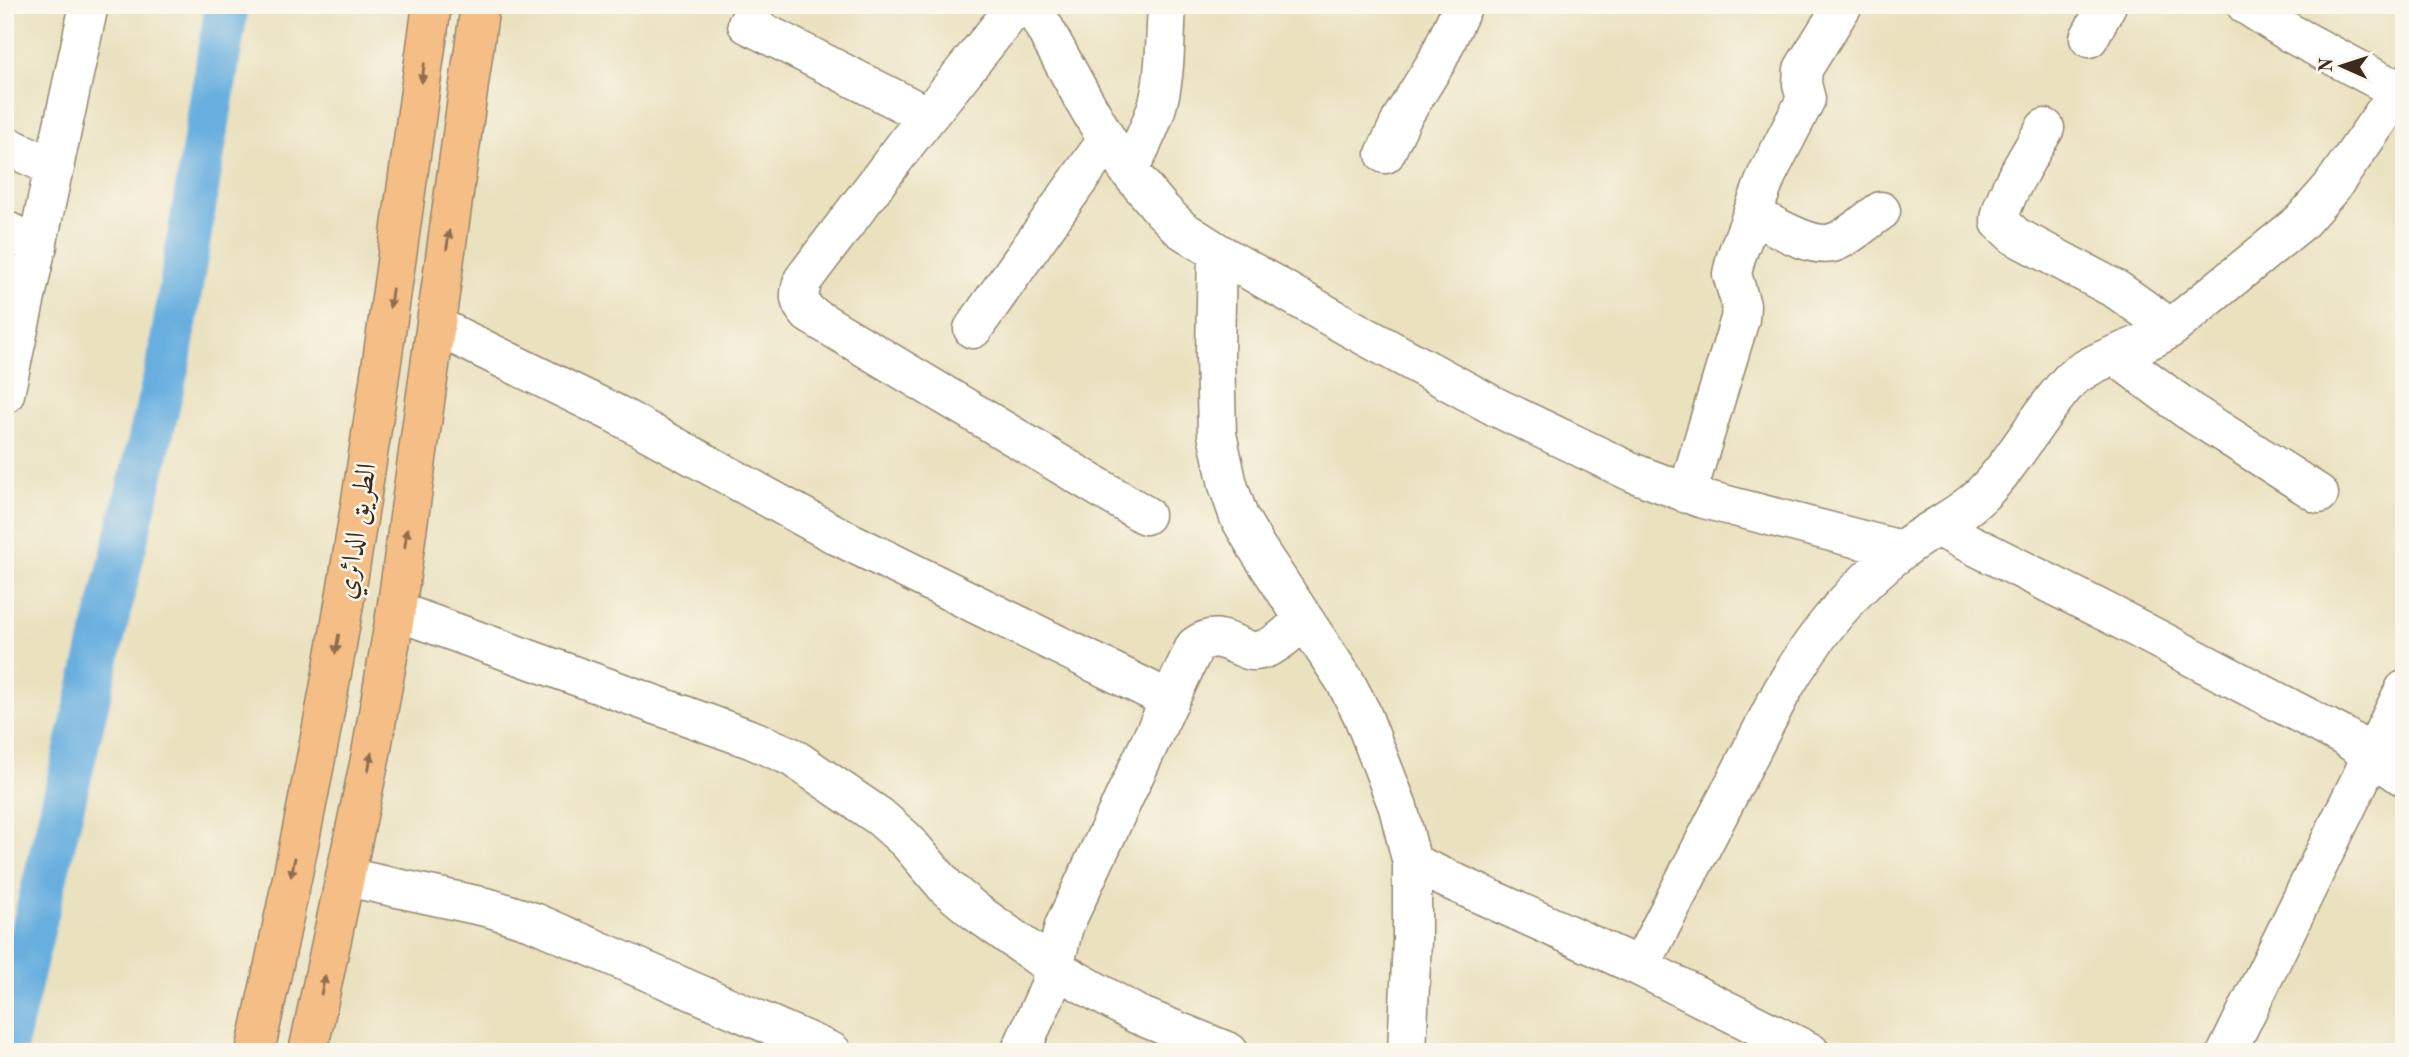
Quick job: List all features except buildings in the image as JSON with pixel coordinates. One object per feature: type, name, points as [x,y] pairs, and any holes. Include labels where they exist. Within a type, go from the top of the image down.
[{"type":"highway","name":"الطريق الدائري","points":[[255,1052],[338,638],[364,481],[432,5]]},
{"type":"highway","name":"الطريق الدائري","points":[[309,1052],[370,759],[396,611],[480,5]]},
{"type":"street","points":[[6,384],[22,238],[55,168],[89,5]]},
{"type":"street","points":[[1017,5],[803,280],[798,295],[800,304],[809,314],[1145,515]]},
{"type":"street","points":[[1032,5],[1107,140],[1129,171],[1181,229],[1217,252],[1496,407],[1634,473],[1688,494],[1901,550]]},
{"type":"street","points":[[1129,171],[1148,131],[1159,99],[1167,5]]},
{"type":"street","points":[[1385,154],[1403,116],[1437,61],[1463,5]]},
{"type":"street","points":[[1688,494],[1740,319],[1741,305],[1732,274],[1767,175],[1807,99],[1802,84],[1803,69],[1843,5]]},
{"type":"street","points":[[1640,967],[1794,669],[1809,647],[1853,596],[1901,550],[1972,504],[2072,378],[2088,366],[2156,338],[2171,328],[2301,222],[2331,188],[2401,87],[2290,33],[2246,5]]},
{"type":"street","points":[[747,24],[928,116]]},
{"type":"street","points":[[2045,128],[2010,192],[2000,222],[2015,236],[2117,289],[2171,328]]},
{"type":"street","points":[[973,329],[1107,140]]},
{"type":"street","points":[[5,145],[55,168]]},
{"type":"street","points":[[1752,214],[1801,238],[1821,244],[1835,242],[1881,211]]},
{"type":"street","points":[[1217,252],[1217,434],[1220,455],[1239,517],[1303,620],[1345,681],[1362,714],[1398,807],[1412,863],[1407,1052]]},
{"type":"street","points":[[436,326],[616,414],[838,536],[1170,700]]},
{"type":"street","points":[[2114,355],[2189,411],[2319,494]]},
{"type":"street","points":[[1937,527],[2343,736],[2389,766]]},
{"type":"street","points":[[396,611],[753,740],[792,757],[880,817],[907,841],[947,888],[1053,967],[1136,1014],[1229,1052]]},
{"type":"street","points":[[1020,1052],[1049,988],[1065,926],[1195,646],[1205,638],[1217,637],[1251,651],[1285,637],[1303,620]]},
{"type":"street","points":[[2227,1052],[2389,766],[2404,690]]},
{"type":"street","points":[[1412,863],[1640,967],[1810,1052]]},
{"type":"street","points":[[346,877],[490,908],[534,922],[832,1052]]},
{"type":"waterway","points":[[5,1047],[169,360],[227,5]]}]
